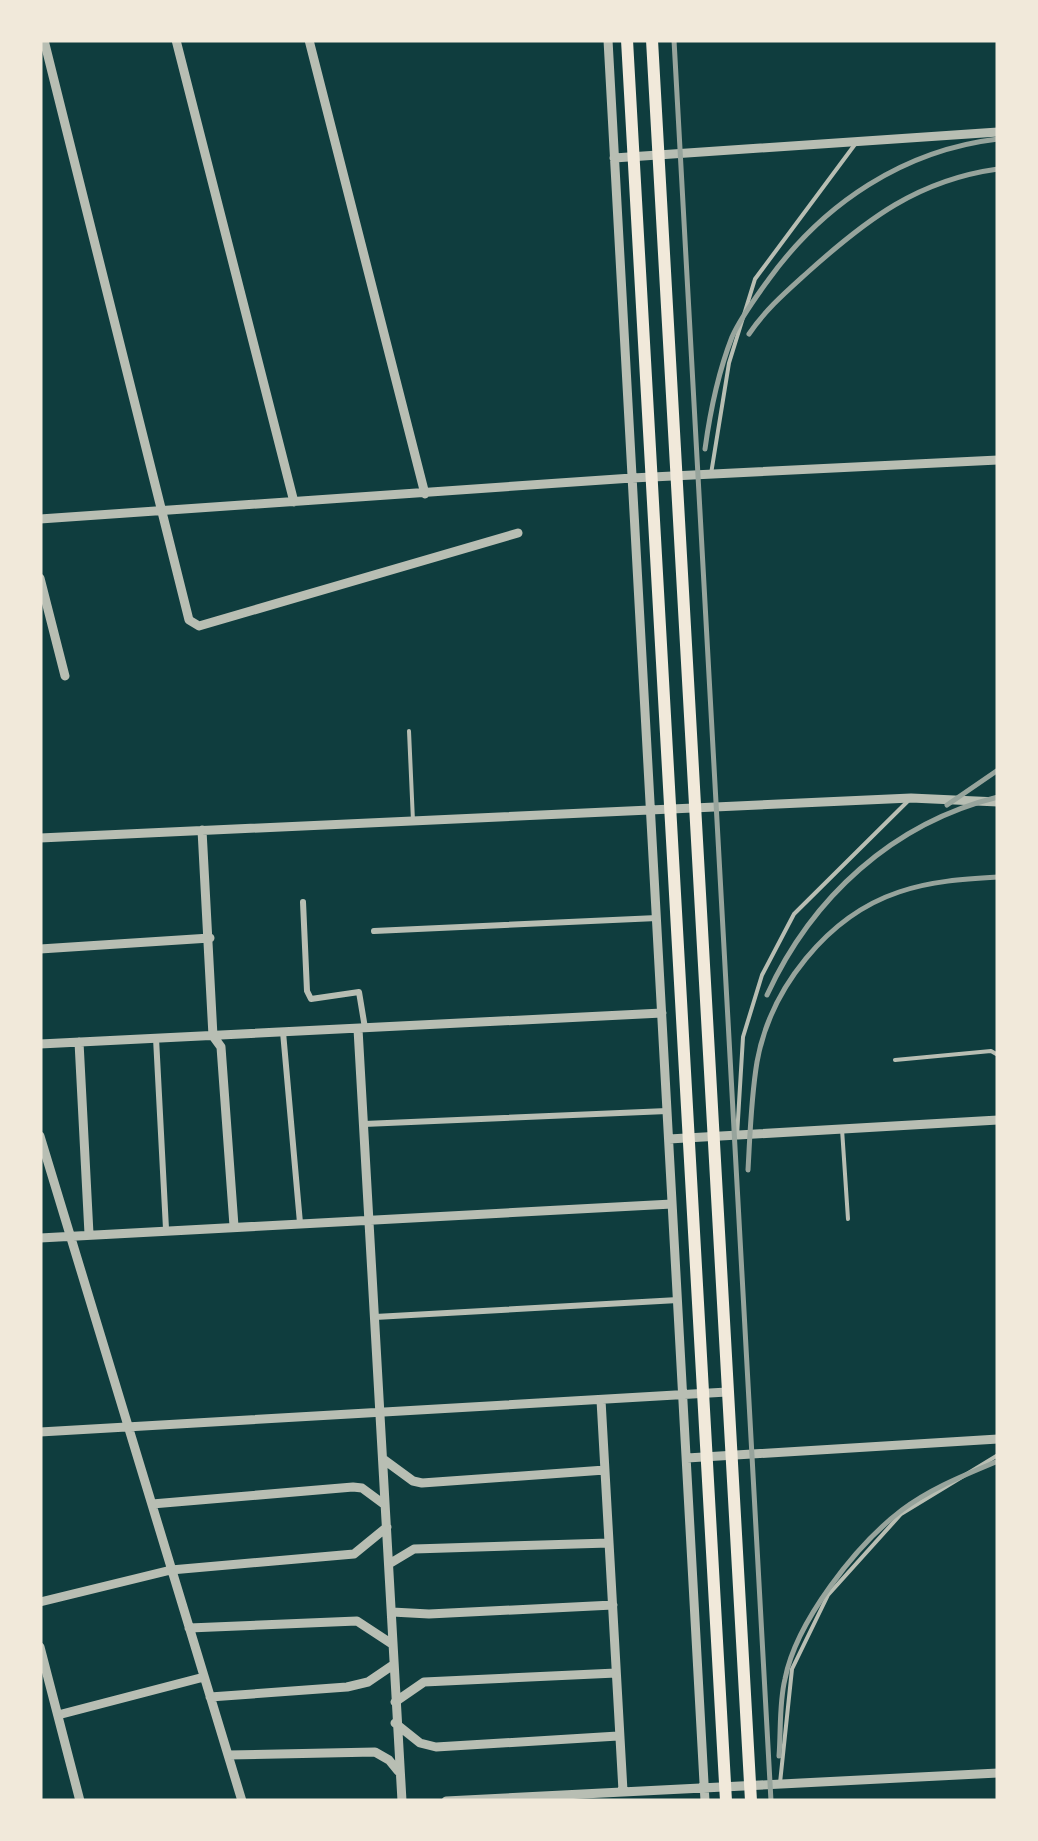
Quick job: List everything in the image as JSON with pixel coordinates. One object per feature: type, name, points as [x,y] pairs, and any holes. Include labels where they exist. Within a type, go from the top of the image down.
[{"type":"main road","points":[[627,40],[726,1801]]},
{"type":"main road","points":[[652,40],[751,1801]]},
{"type":"street","points":[[44,40],[186,615],[194,624],[200,626],[518,534]]},
{"type":"street","points":[[176,40],[294,502]]},
{"type":"street","points":[[309,40],[425,494]]},
{"type":"street","points":[[608,40],[705,1801]]},
{"type":"street","points":[[614,158],[998,132]]},
{"type":"street","points":[[40,519],[632,478],[998,460]]},
{"type":"street","points":[[40,578],[65,676]]},
{"type":"street","points":[[40,838],[911,798],[998,802]]},
{"type":"street","points":[[202,830],[213,1036],[221,1047],[234,1226]]},
{"type":"street","points":[[303,902],[310,999],[358,992],[362,1028],[402,1801]]},
{"type":"street","points":[[374,930],[657,918]]},
{"type":"street","points":[[40,948],[210,938]]},
{"type":"street","points":[[40,1044],[662,1013]]},
{"type":"street","points":[[283,1032],[300,1223]]},
{"type":"street","points":[[156,1038],[166,1229]]},
{"type":"street","points":[[79,1042],[90,1234]]},
{"type":"street","points":[[364,1124],[667,1112]]},
{"type":"street","points":[[669,1140],[998,1120]]},
{"type":"street","points":[[40,1136],[242,1801]]},
{"type":"street","points":[[40,1238],[672,1204]]},
{"type":"street","points":[[374,1317],[678,1300]]},
{"type":"street","points":[[40,1432],[727,1392]]},
{"type":"street","points":[[601,1400],[623,1791]]},
{"type":"street","points":[[686,1458],[998,1439]]},
{"type":"street","points":[[382,1459],[412,1481],[422,1483],[605,1470]]},
{"type":"street","points":[[152,1504],[353,1487],[362,1488],[385,1505]]},
{"type":"street","points":[[40,1602],[172,1570],[354,1554],[387,1527]]},
{"type":"street","points":[[389,1564],[414,1548],[609,1543]]},
{"type":"street","points":[[392,1612],[429,1614],[612,1605]]},
{"type":"street","points":[[189,1628],[357,1620],[392,1644]]},
{"type":"street","points":[[40,1648],[80,1801]]},
{"type":"street","points":[[210,1697],[347,1687],[368,1682],[393,1665]]},
{"type":"street","points":[[394,1702],[424,1682],[616,1672]]},
{"type":"street","points":[[58,1715],[204,1677]]},
{"type":"street","points":[[396,1723],[420,1743],[436,1747],[618,1736]]},
{"type":"street","points":[[229,1755],[375,1752],[389,1760],[400,1774]]},
{"type":"street","points":[[446,1801],[998,1772]]},
{"type":"lane","points":[[712,474],[729,363],[755,278],[858,141]]},
{"type":"lane","points":[[409,731],[413,820]]},
{"type":"lane","points":[[737,1136],[743,1037],[762,976],[794,914],[911,798]]},
{"type":"lane","points":[[895,1060],[990,1051],[998,1055]]},
{"type":"lane","points":[[842,1129],[848,1220]]},
{"type":"lane","points":[[780,1782],[792,1669],[828,1595],[901,1514],[998,1455]]},
{"type":"railway","points":[[674,40],[771,1801]]},
{"type":"railway","points":[[705,449],[715,393],[732,337],[754,300],[791,252],[841,204],[899,168],[963,145],[998,139]]},
{"type":"railway","points":[[749,334],[792,287],[873,219],[918,192],[969,174],[998,169]]},
{"type":"railway","points":[[947,805],[998,770]]},
{"type":"railway","points":[[767,995],[807,926],[860,869],[924,825],[998,797]]},
{"type":"railway","points":[[748,1170],[753,1089],[764,1035],[789,982],[806,959],[848,918],[873,903],[935,883],[998,877]]},
{"type":"railway","points":[[779,1756],[782,1698],[791,1657],[830,1586],[866,1543],[902,1510],[936,1489],[998,1461]]}]
